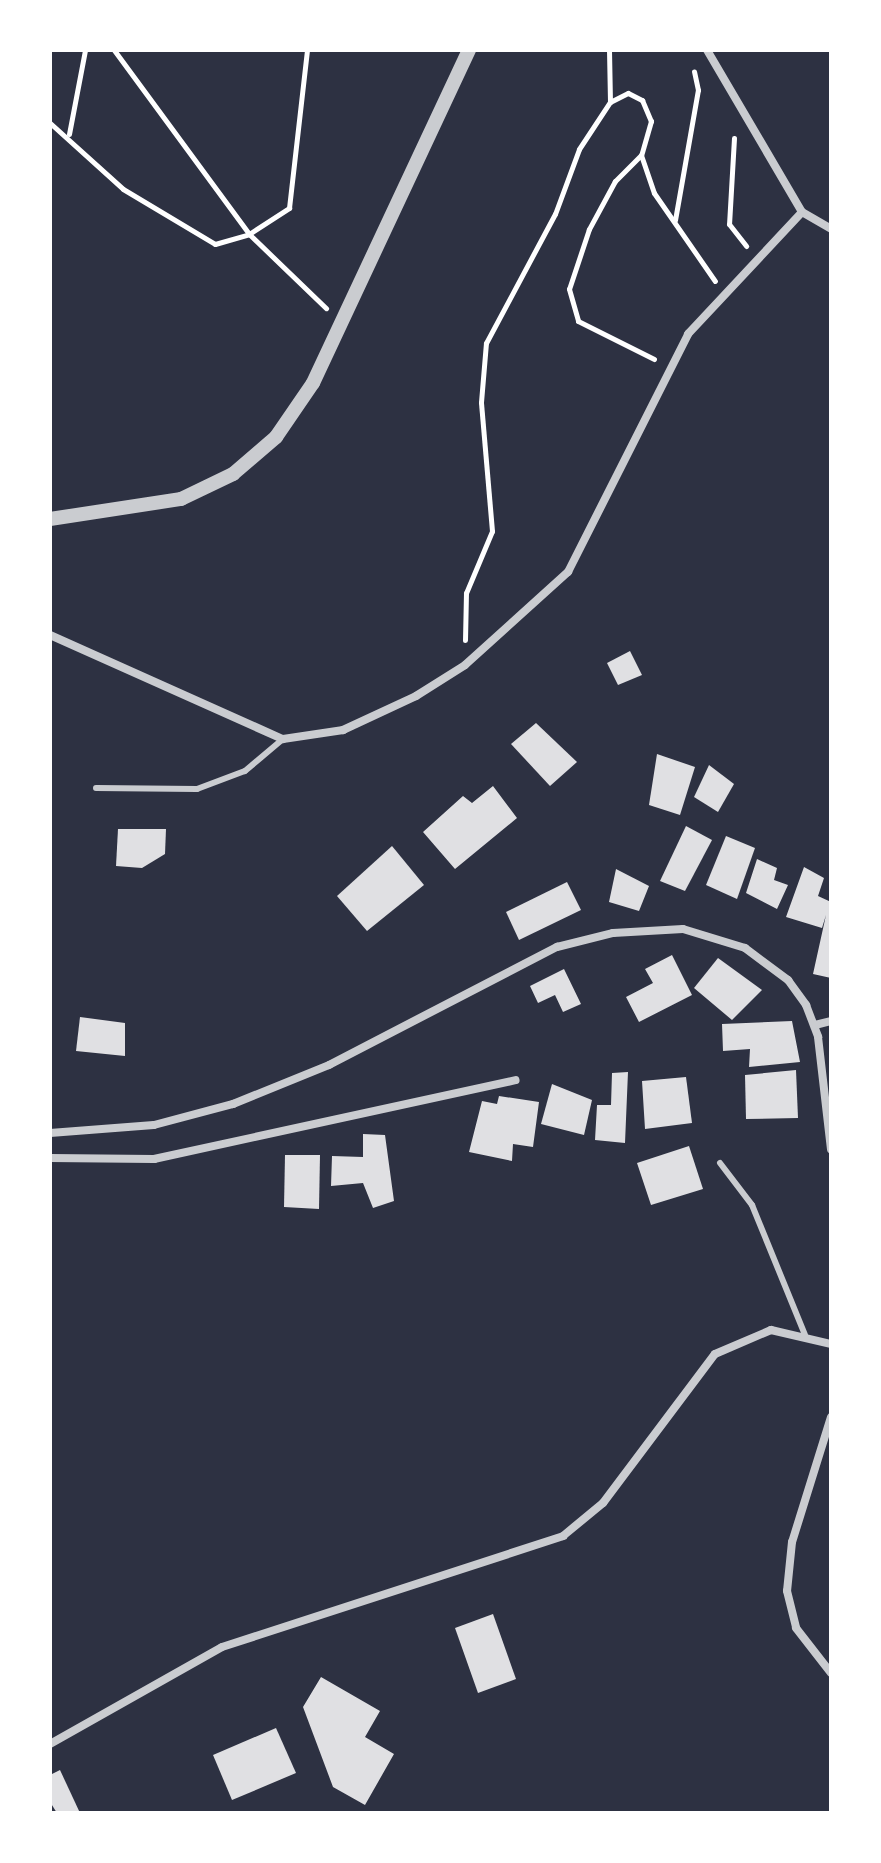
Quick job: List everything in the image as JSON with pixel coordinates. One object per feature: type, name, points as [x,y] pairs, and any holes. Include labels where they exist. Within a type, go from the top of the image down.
[{"type":"street","points":[[50,519],[181,499],[233,474],[305,399],[469,50]]},
{"type":"street","points":[[707,50],[802,212],[831,229]]},
{"type":"street","points":[[50,635],[283,739],[323,736],[384,714],[465,665],[568,572],[670,367],[722,292],[802,212]]},
{"type":"street","points":[[50,1133],[142,1127],[233,1104],[329,1065],[537,956],[613,933],[683,929],[745,948],[788,980],[815,1025],[831,1149]]},
{"type":"street","points":[[815,1025],[831,1021]]},
{"type":"street","points":[[50,1158],[154,1159],[515,1080]]},
{"type":"street","points":[[50,1744],[222,1647],[571,1531],[615,1488],[705,1362],[757,1332],[805,1335],[831,1344]]},
{"type":"street","points":[[831,1417],[792,1542],[787,1591],[796,1628],[831,1673]]},
{"type":"lane","points":[[96,788],[197,789],[261,762],[283,739]]},
{"type":"lane","points":[[720,1163],[752,1205],[805,1335]]},
{"type":"path","points":[[69,134],[85,50]]},
{"type":"path","points":[[114,50],[249,234],[341,323]]},
{"type":"path","points":[[50,123],[69,134],[123,189],[215,244],[249,234],[289,208],[307,50]]},
{"type":"path","points":[[609,50],[610,102]]},
{"type":"path","points":[[690,60],[709,91]]},
{"type":"path","points":[[675,220],[698,90],[694,69]]},
{"type":"path","points":[[465,665],[466,593],[492,531],[481,402],[486,343],[555,214],[579,149],[610,102],[628,93],[642,100],[651,121],[641,155],[615,181],[569,289],[578,321],[670,367]]},
{"type":"path","points":[[732,123],[737,154],[729,224],[756,258]]},
{"type":"path","points":[[641,155],[675,220],[722,292]]},
{"type":"building","points":[[630,651],[642,675],[618,685],[607,663]]},
{"type":"building","points":[[536,723],[577,762],[550,786],[511,744]]},
{"type":"building","points":[[657,754],[695,767],[680,815],[649,805]]},
{"type":"building","points":[[709,765],[734,784],[718,812],[694,797]]},
{"type":"building","points":[[493,786],[517,818],[455,869],[423,832],[463,796],[472,803]]},
{"type":"building","points":[[686,826],[712,840],[685,891],[660,881]]},
{"type":"building","points":[[118,829],[166,829],[165,854],[142,868],[116,866]]},
{"type":"building","points":[[726,836],[755,848],[737,899],[706,885]]},
{"type":"building","points":[[392,846],[424,885],[367,931],[337,896]]},
{"type":"building","points":[[757,859],[777,868],[774,880],[788,885],[777,909],[746,893]]},
{"type":"building","points":[[804,867],[824,878],[818,896],[831,902],[831,978],[813,974],[826,915],[822,928],[786,917]]},
{"type":"building","points":[[616,869],[649,886],[639,911],[609,902]]},
{"type":"building","points":[[567,882],[581,910],[519,940],[506,912]]},
{"type":"building","points":[[672,955],[692,995],[639,1022],[626,997],[653,983],[645,969]]},
{"type":"building","points":[[718,958],[762,990],[732,1020],[694,988]]},
{"type":"building","points":[[564,969],[581,1004],[563,1012],[555,995],[538,1003],[530,986]]},
{"type":"building","points":[[80,1017],[125,1023],[125,1056],[76,1051]]},
{"type":"building","points":[[792,1021],[800,1062],[749,1067],[750,1049],[723,1051],[722,1024]]},
{"type":"building","points":[[796,1070],[798,1118],[746,1119],[745,1075]]},
{"type":"building","points":[[628,1072],[625,1143],[595,1140],[597,1105],[611,1105],[612,1073]]},
{"type":"building","points":[[686,1077],[692,1123],[645,1129],[642,1081]]},
{"type":"building","points":[[552,1084],[592,1100],[584,1135],[541,1124]]},
{"type":"building","points":[[499,1096],[539,1102],[533,1147],[513,1144],[512,1161],[469,1152],[482,1101],[497,1104]]},
{"type":"building","points":[[363,1134],[385,1135],[394,1201],[373,1208],[363,1183],[331,1186],[332,1156],[363,1157]]},
{"type":"building","points":[[689,1146],[703,1189],[651,1205],[637,1163]]},
{"type":"building","points":[[285,1155],[320,1155],[319,1209],[284,1207]]},
{"type":"building","points":[[493,1614],[516,1679],[478,1693],[455,1628]]},
{"type":"building","points":[[321,1677],[380,1711],[365,1737],[394,1754],[365,1805],[333,1787],[303,1707]]},
{"type":"building","points":[[276,1728],[296,1773],[232,1800],[213,1755]]},
{"type":"building","points":[[60,1770],[80,1813],[57,1813],[50,1802],[50,1775]]}]
